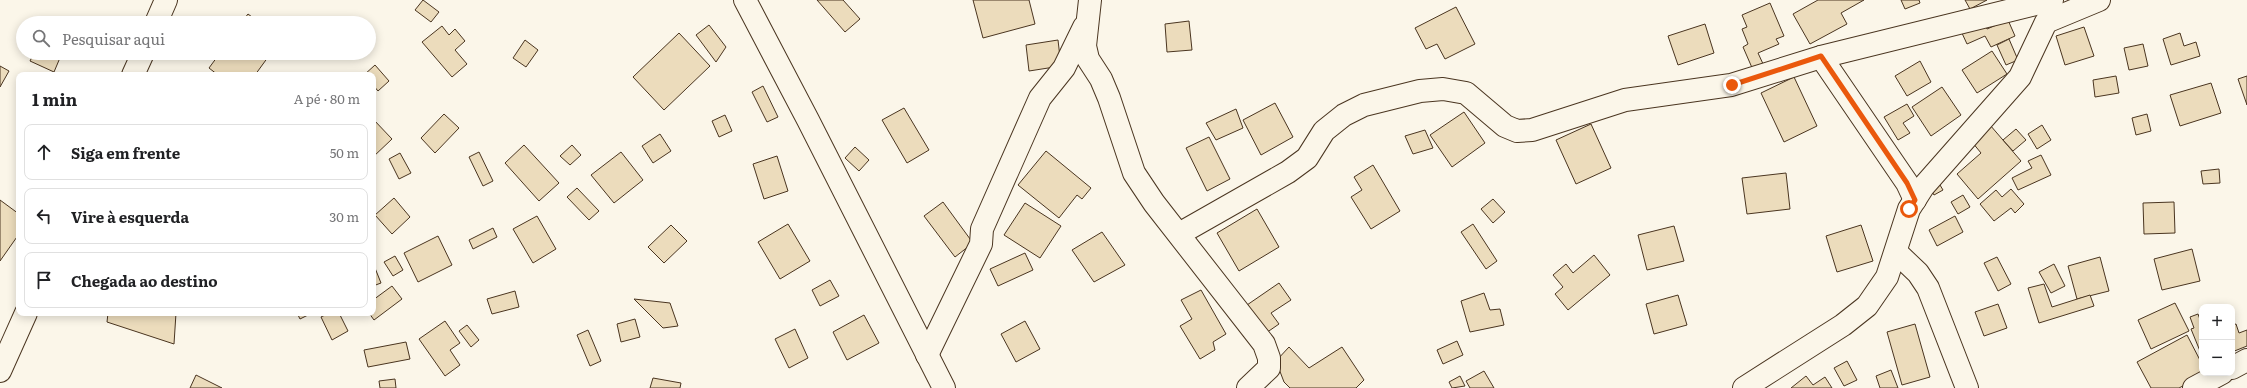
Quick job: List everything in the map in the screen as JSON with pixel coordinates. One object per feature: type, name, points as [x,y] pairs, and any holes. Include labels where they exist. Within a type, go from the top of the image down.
[{"type":"street","points":[[159,16],[166,0]]},
{"type":"street","points":[[745,0],[808,120],[944,388]]},
{"type":"street","points":[[1179,234],[1288,172],[1307,158],[1324,131],[1344,115],[1364,105],[1420,91],[1451,90],[1466,93],[1506,126],[1517,131],[1532,130],[1625,100],[1732,85],[1821,56],[2052,0]]},
{"type":"street","points":[[1744,388],[1843,325],[1866,306],[1888,277],[1909,209],[1922,187],[2020,77],[2046,22],[2099,0]]},
{"type":"street","points":[[927,355],[980,244],[982,229],[1040,98],[1064,68],[1089,10]]},
{"type":"street","points":[[1089,10],[1085,46],[1088,59],[1101,79],[1109,98],[1134,173],[1264,344],[1269,358],[1269,368],[1248,388]]},
{"type":"street","points":[[1821,56],[1907,183],[1915,200]]},
{"type":"street","points":[[134,72],[140,60]]},
{"type":"street","points":[[1896,252],[1918,273],[1928,288],[1967,388]]},
{"type":"street","points":[[0,371],[25,316]]},
{"type":"street","points":[[2235,366],[2247,360]]},
{"type":"street","points":[[2194,388],[2216,376]]},
{"type":"building","points":[[423,0],[439,12],[431,22],[415,10]]},
{"type":"building","points":[[817,0],[843,0],[860,19],[845,32]]},
{"type":"building","points":[[973,0],[1029,0],[1035,24],[983,38]]},
{"type":"building","points":[[1818,0],[1864,0],[1841,13],[1847,24],[1810,44],[1793,14]]},
{"type":"building","points":[[1901,0],[1919,0],[1920,3],[1905,9]]},
{"type":"building","points":[[1965,0],[1987,0],[1970,9]]},
{"type":"building","points":[[1770,3],[1784,36],[1776,39],[1779,44],[1758,53],[1764,66],[1753,70],[1743,47],[1748,44],[1742,29],[1747,27],[1742,15]]},
{"type":"building","points":[[1456,7],[1475,44],[1445,59],[1437,44],[1426,49],[1415,28]]},
{"type":"building","points":[[2008,20],[2015,36],[1991,47],[1985,36],[1967,44],[1961,31],[1983,21],[1987,29]]},
{"type":"building","points":[[1189,21],[1192,50],[1167,52],[1165,24]]},
{"type":"building","points":[[1705,24],[1714,53],[1678,65],[1668,36]]},
{"type":"building","points":[[709,25],[726,47],[716,62],[696,35]]},
{"type":"building","points":[[442,26],[449,35],[455,29],[465,41],[455,50],[467,64],[452,77],[422,42]]},
{"type":"building","points":[[2084,27],[2094,56],[2065,65],[2056,36]]},
{"type":"building","points":[[679,33],[710,66],[664,110],[633,77]]},
{"type":"building","points":[[2180,33],[2184,46],[2196,42],[2200,56],[2171,65],[2163,39]]},
{"type":"building","points":[[2009,39],[2018,60],[2006,65],[1997,45]]},
{"type":"building","points":[[525,40],[538,50],[526,67],[513,58]]},
{"type":"building","points":[[1058,40],[1061,66],[1029,71],[1026,45]]},
{"type":"building","points":[[2143,44],[2148,66],[2129,70],[2124,48]]},
{"type":"building","points":[[1992,51],[2007,74],[1977,93],[1962,70]]},
{"type":"building","points":[[30,60],[59,60],[54,72]]},
{"type":"building","points":[[215,60],[266,60],[257,72],[214,72],[209,68]]},
{"type":"building","points":[[1920,61],[1931,82],[1907,96],[1895,76]]},
{"type":"building","points":[[375,65],[389,81],[378,91],[376,89],[376,72],[367,72]]},
{"type":"building","points":[[0,66],[9,71],[0,87]]},
{"type":"building","points":[[2116,76],[2119,93],[2095,97],[2093,80]]},
{"type":"building","points":[[2247,76],[2247,105],[2238,79]]},
{"type":"building","points":[[1794,77],[1817,126],[1784,142],[1761,93]]},
{"type":"building","points":[[2211,83],[2221,113],[2180,126],[2170,95]]},
{"type":"building","points":[[763,86],[778,117],[767,122],[752,92]]},
{"type":"building","points":[[1942,87],[1961,115],[1931,136],[1912,107]]},
{"type":"building","points":[[1275,103],[1293,137],[1261,155],[1243,120]]},
{"type":"building","points":[[1907,104],[1914,116],[1903,123],[1910,133],[1898,140],[1884,117]]},
{"type":"building","points":[[904,108],[929,150],[907,163],[882,120]]},
{"type":"building","points":[[1236,109],[1243,128],[1216,140],[1206,123]]},
{"type":"building","points":[[1464,112],[1485,143],[1452,167],[1430,135]]},
{"type":"building","points":[[444,114],[459,128],[435,153],[421,138]]},
{"type":"building","points":[[2147,114],[2151,131],[2136,135],[2132,118]]},
{"type":"building","points":[[725,115],[732,131],[719,137],[712,121]]},
{"type":"building","points":[[376,122],[392,139],[376,154]]},
{"type":"building","points":[[1591,124],[1611,168],[1576,184],[1556,140]]},
{"type":"building","points":[[1990,125],[2021,161],[1978,199],[1957,174],[1981,153],[1972,142]]},
{"type":"building","points":[[2042,125],[2051,140],[2037,149],[2028,134]]},
{"type":"building","points":[[2016,129],[2026,140],[2013,151],[2003,140]]},
{"type":"building","points":[[1425,130],[1433,148],[1413,154],[1405,136]]},
{"type":"building","points":[[660,134],[671,151],[653,163],[642,146]]},
{"type":"building","points":[[1209,137],[1230,179],[1207,191],[1186,148]]},
{"type":"building","points":[[524,145],[559,183],[539,201],[505,163]]},
{"type":"building","points":[[572,145],[581,155],[570,165],[560,156]]},
{"type":"building","points":[[855,147],[869,160],[859,171],[845,158]]},
{"type":"building","points":[[1046,151],[1091,188],[1082,199],[1077,195],[1059,218],[1018,185]]},
{"type":"building","points":[[479,152],[493,181],[483,186],[469,157]]},
{"type":"building","points":[[621,152],[643,180],[614,203],[591,175]]},
{"type":"building","points":[[400,153],[411,173],[399,179],[389,159]]},
{"type":"building","points":[[2041,155],[2051,175],[2018,190],[2012,178],[2032,168],[2028,161]]},
{"type":"building","points":[[777,156],[788,191],[764,199],[753,164]]},
{"type":"building","points":[[1373,165],[1400,211],[1371,229],[1351,197],[1362,190],[1354,177]]},
{"type":"building","points":[[2219,169],[2220,183],[2203,184],[2201,171]]},
{"type":"building","points":[[1786,173],[1790,209],[1747,214],[1742,178]]},
{"type":"building","points":[[1937,180],[1943,190],[1934,195],[1928,185]]},
{"type":"building","points":[[577,188],[599,211],[589,220],[567,197]]},
{"type":"building","points":[[2011,189],[2024,204],[2015,213],[2011,208],[1994,221],[1980,204],[1996,190],[2002,197]]},
{"type":"building","points":[[1963,195],[1970,207],[1958,214],[1951,202]]},
{"type":"building","points":[[394,198],[410,217],[392,234],[376,216],[376,214]]},
{"type":"building","points":[[1493,199],[1505,212],[1493,223],[1481,209]]},
{"type":"building","points":[[0,200],[16,212],[16,238],[0,261]]},
{"type":"building","points":[[943,202],[973,243],[955,257],[924,216]]},
{"type":"building","points":[[2174,202],[2175,233],[2144,234],[2143,203]]},
{"type":"building","points":[[1025,203],[1061,226],[1040,258],[1004,235]]},
{"type":"building","points":[[1257,209],[1279,247],[1239,271],[1217,233]]},
{"type":"building","points":[[537,216],[556,249],[533,263],[513,229]]},
{"type":"building","points":[[1955,216],[1963,232],[1937,246],[1929,230]]},
{"type":"building","points":[[788,224],[810,261],[780,279],[758,242]]},
{"type":"building","points":[[1473,224],[1497,261],[1486,269],[1461,232]]},
{"type":"building","points":[[671,225],[687,241],[664,263],[648,247]]},
{"type":"building","points":[[1861,225],[1873,261],[1837,272],[1826,236]]},
{"type":"building","points":[[1674,226],[1684,261],[1647,270],[1638,235]]},
{"type":"building","points":[[493,228],[497,237],[473,249],[469,240]]},
{"type":"building","points":[[1102,232],[1125,265],[1094,282],[1072,250]]},
{"type":"building","points":[[438,236],[452,265],[418,282],[404,253]]},
{"type":"building","points":[[2192,249],[2200,281],[2162,290],[2154,259]]},
{"type":"building","points":[[1025,253],[1033,270],[998,286],[990,269]]},
{"type":"building","points":[[1594,255],[1610,275],[1568,310],[1555,294],[1563,287],[1553,275],[1566,264],[1573,273]]},
{"type":"building","points":[[395,256],[403,270],[393,276],[384,262]]},
{"type":"building","points":[[1997,257],[2011,284],[1998,291],[1984,263]]},
{"type":"building","points":[[2100,257],[2109,291],[2077,299],[2068,266]]},
{"type":"building","points":[[2054,264],[2065,286],[2051,293],[2039,272]]},
{"type":"building","points":[[376,270],[381,283],[376,285]]},
{"type":"building","points":[[830,280],[839,296],[820,306],[812,290]]},
{"type":"building","points":[[1279,283],[1291,300],[1271,313],[1279,324],[1266,333],[1247,305]]},
{"type":"building","points":[[2044,284],[2052,307],[2090,295],[2094,306],[2039,323],[2028,288]]},
{"type":"building","points":[[392,286],[402,299],[374,320],[371,316],[376,316],[376,298]]},
{"type":"building","points":[[1201,290],[1226,334],[1213,342],[1215,350],[1200,359],[1180,326],[1192,319],[1181,300]]},
{"type":"building","points":[[515,291],[519,307],[492,314],[487,299]]},
{"type":"building","points":[[1484,293],[1490,310],[1500,309],[1504,325],[1470,332],[1461,301]]},
{"type":"building","points":[[1678,295],[1687,325],[1654,334],[1646,304]]},
{"type":"building","points":[[634,299],[670,303],[678,326],[663,328]]},
{"type":"building","points":[[2175,303],[2189,331],[2151,349],[2138,320]]},
{"type":"building","points":[[1998,304],[2007,328],[1984,336],[1975,312]]},
{"type":"building","points":[[2198,314],[2199,317],[2199,349],[2191,329],[2194,328],[2190,317]]},
{"type":"building","points":[[864,315],[879,343],[847,360],[833,332]]},
{"type":"building","points":[[108,316],[176,316],[174,344],[107,322]]},
{"type":"building","points":[[298,316],[306,316],[300,319]]},
{"type":"building","points":[[340,316],[348,331],[332,340],[321,317]]},
{"type":"building","points":[[635,319],[640,337],[621,342],[617,324]]},
{"type":"building","points":[[445,321],[460,343],[450,350],[460,365],[445,376],[419,339]]},
{"type":"building","points":[[1025,321],[1040,349],[1016,362],[1001,334]]},
{"type":"building","points":[[1915,324],[1930,377],[1902,385],[1887,332]]},
{"type":"building","points":[[2235,324],[2239,333],[2247,330],[2247,346],[2235,351],[2235,340]]},
{"type":"building","points":[[467,325],[479,340],[471,347],[459,331]]},
{"type":"building","points":[[795,329],[808,358],[789,368],[775,339]]},
{"type":"building","points":[[588,330],[601,361],[590,366],[577,335]]},
{"type":"building","points":[[2187,335],[2199,358],[2199,376],[2201,376],[2179,388],[2151,388],[2137,362]]},
{"type":"building","points":[[1457,341],[1463,355],[1443,364],[1437,350]]},
{"type":"building","points":[[406,342],[410,359],[368,367],[364,350]]},
{"type":"building","points":[[1289,347],[1309,368],[1342,347],[1364,380],[1356,388],[1290,388],[1284,382],[1276,361]]},
{"type":"building","points":[[1847,361],[1857,380],[1844,386],[1834,368]]},
{"type":"building","points":[[1891,370],[1898,388],[1880,388],[1876,376]]},
{"type":"building","points":[[1484,371],[1494,388],[1470,388],[1466,381]]},
{"type":"building","points":[[196,375],[222,388],[190,388]]},
{"type":"building","points":[[1460,376],[1465,386],[1452,388],[1449,382]]},
{"type":"building","points":[[1806,376],[1813,385],[1825,377],[1832,388],[1791,388]]},
{"type":"building","points":[[653,378],[681,383],[680,388],[650,388]]},
{"type":"building","points":[[395,379],[396,388],[380,388],[379,381]]},
{"type":"route","points":[[1732,85],[1821,56],[1907,183],[1915,200],[1909,209]]}]
